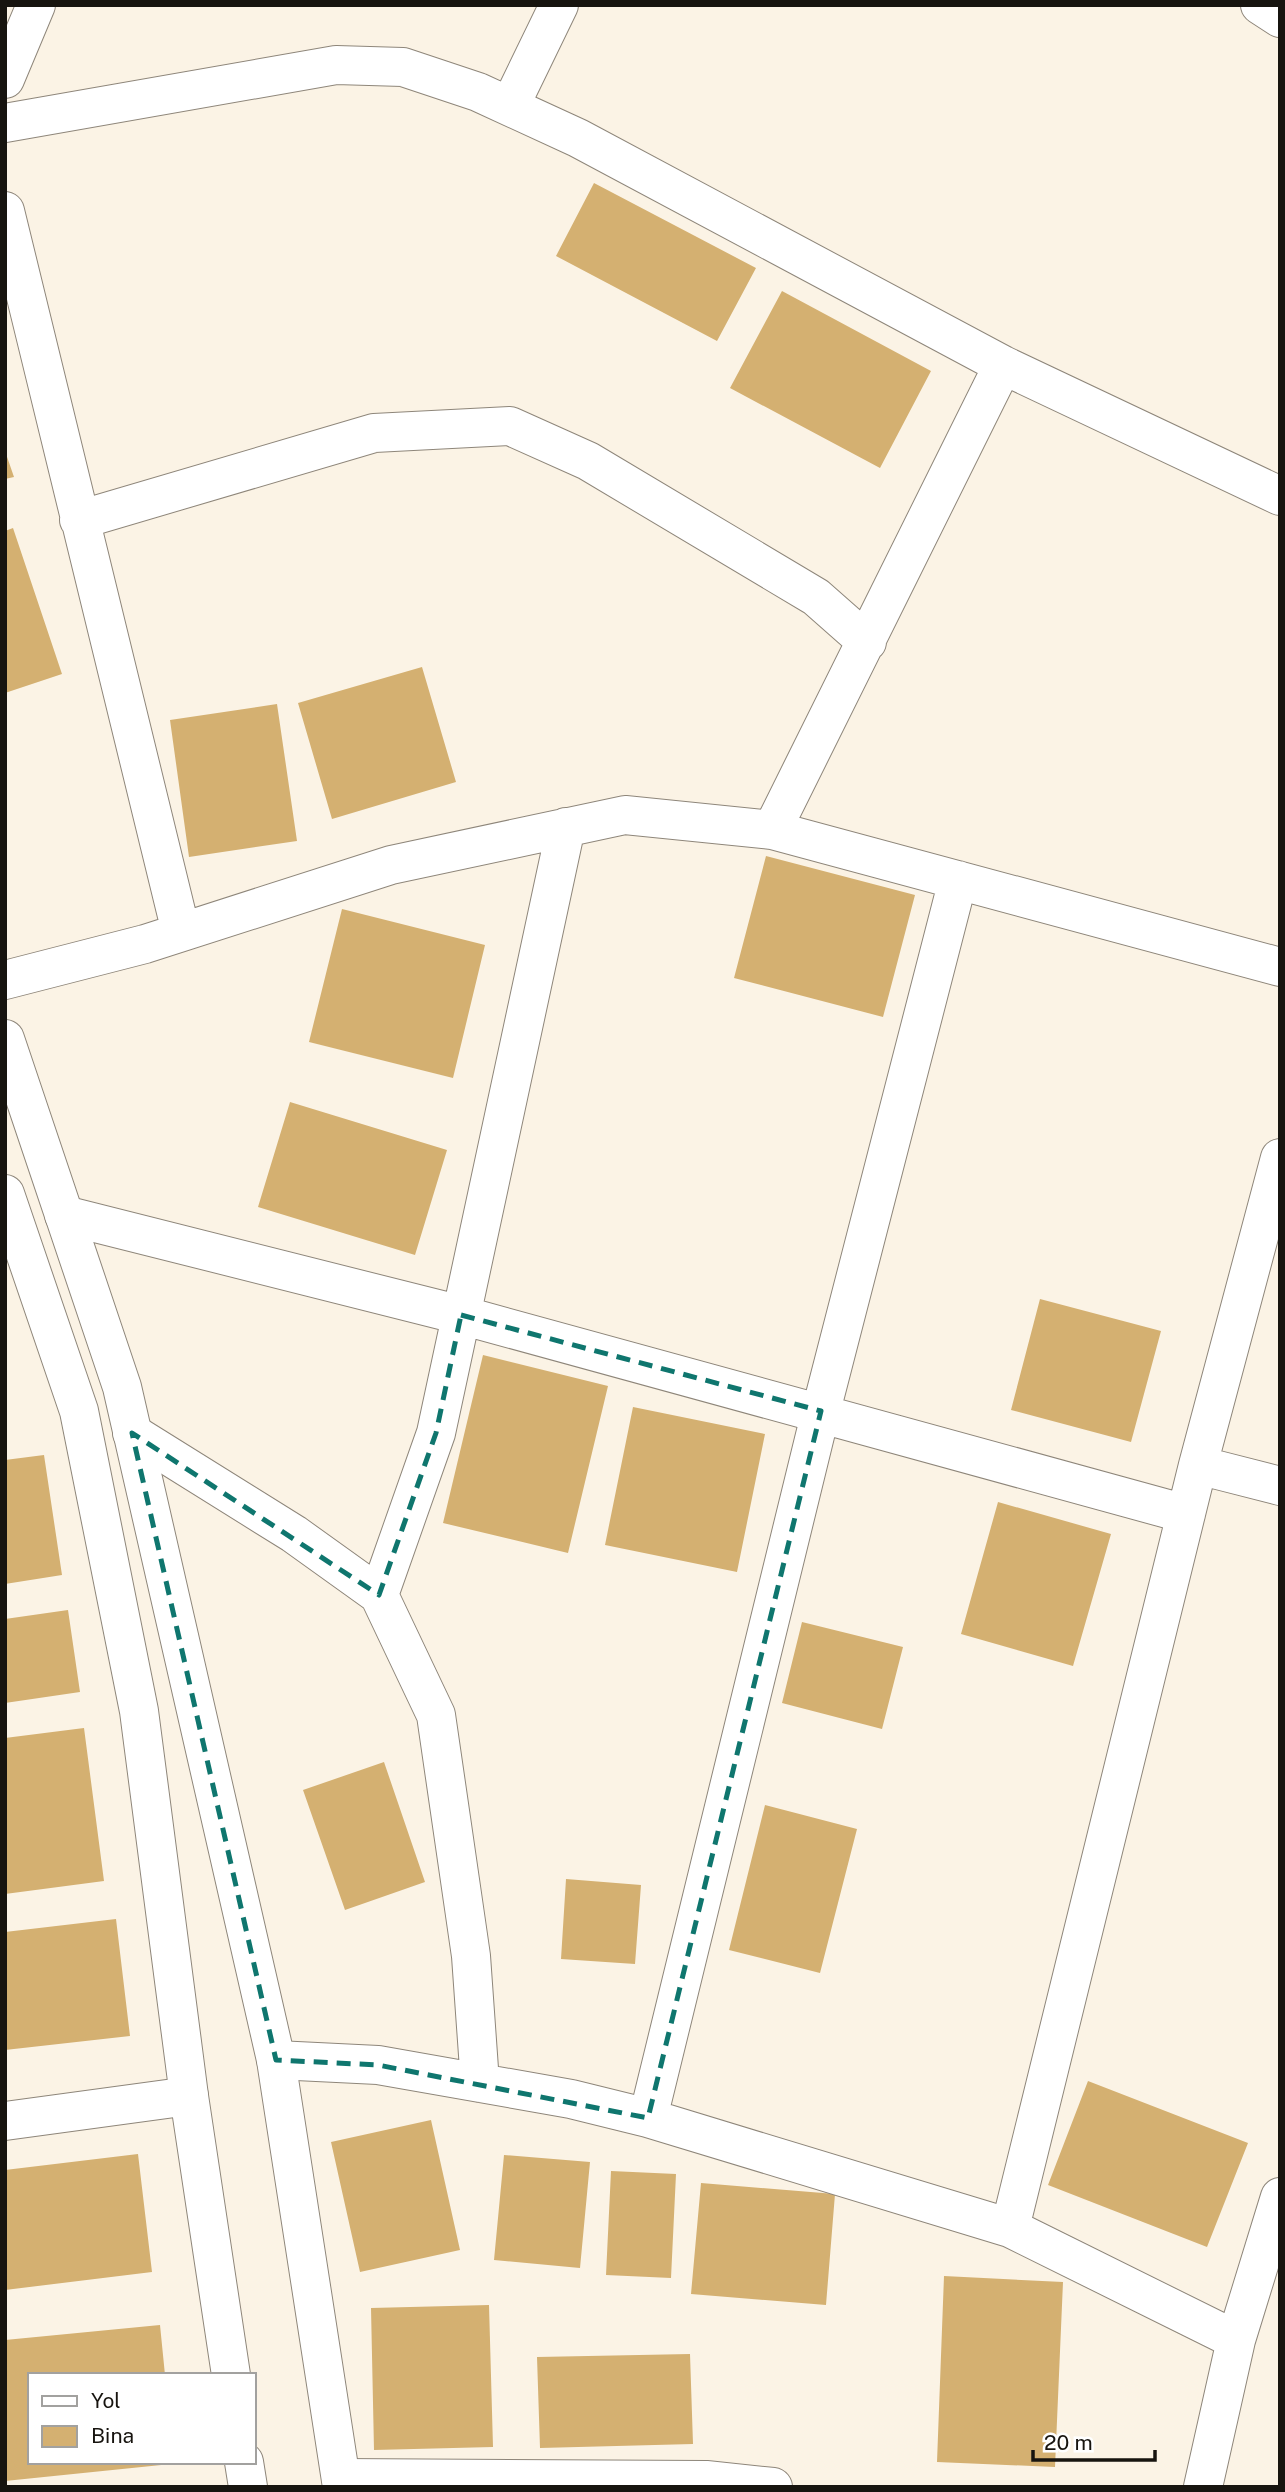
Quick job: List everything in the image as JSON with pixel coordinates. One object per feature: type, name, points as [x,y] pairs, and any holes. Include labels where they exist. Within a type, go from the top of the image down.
[{"type":"street","points":[[5,79],[37,5]]},
{"type":"street","points":[[510,106],[559,5]]},
{"type":"street","points":[[1260,5],[1280,18]]},
{"type":"street","points":[[5,123],[335,65],[403,67],[478,92],[578,138],[1003,365],[1280,496]]},
{"type":"street","points":[[5,211],[181,932]]},
{"type":"street","points":[[772,830],[1003,365]]},
{"type":"street","points":[[79,520],[374,433],[510,426],[588,461],[816,597],[866,642]]},
{"type":"street","points":[[5,980],[181,932],[391,865],[625,815],[772,830],[1280,967]]},
{"type":"street","points":[[379,1594],[436,1433],[566,827]]},
{"type":"street","points":[[648,2118],[821,1411],[958,880]]},
{"type":"street","points":[[5,1040],[121,1387],[132,1433],[276,2060],[342,2482],[706,2480],[773,2487]]},
{"type":"street","points":[[1010,2228],[1198,1465],[1280,1158]]},
{"type":"street","points":[[5,1194],[81,1425],[139,1711],[189,2096],[231,2373]]},
{"type":"street","points":[[64,1215],[461,1315],[821,1411],[1186,1514]]},
{"type":"street","points":[[132,1433],[294,1534],[379,1594],[436,1716],[471,1956],[480,2083]]},
{"type":"street","points":[[1198,1465],[1280,1486]]},
{"type":"street","points":[[276,2060],[378,2065],[648,2118],[1010,2228],[1236,2340]]},
{"type":"street","points":[[5,2121],[189,2096]]},
{"type":"street","points":[[1203,2487],[1236,2340],[1277,2215]]},
{"type":"street","points":[[244,2464],[248,2487]]},
{"type":"highlighted area","points":[[461,1315],[821,1411],[648,2118],[378,2065],[276,2060],[132,1433],[379,1595],[436,1433]]},
{"type":"building","points":[[594,183],[756,268],[717,341],[556,256]]},
{"type":"building","points":[[782,291],[931,371],[880,468],[730,388]]},
{"type":"building","points":[[5,451],[14,477],[5,479]]},
{"type":"building","points":[[13,528],[62,674],[5,693],[5,531]]},
{"type":"building","points":[[422,667],[456,782],[332,819],[298,703]]},
{"type":"building","points":[[277,704],[297,841],[189,857],[170,720]]},
{"type":"building","points":[[766,856],[915,895],[883,1017],[734,978]]},
{"type":"building","points":[[342,909],[485,945],[453,1078],[309,1042]]},
{"type":"building","points":[[290,1102],[447,1150],[415,1255],[258,1207]]},
{"type":"building","points":[[1040,1299],[1161,1331],[1131,1442],[1011,1410]]},
{"type":"building","points":[[483,1355],[608,1386],[568,1553],[443,1523]]},
{"type":"building","points":[[633,1407],[765,1434],[737,1572],[605,1545]]},
{"type":"building","points":[[44,1455],[62,1575],[5,1584],[5,1460]]},
{"type":"building","points":[[998,1502],[1111,1534],[1073,1666],[961,1634]]},
{"type":"building","points":[[68,1610],[80,1692],[5,1703],[5,1619]]},
{"type":"building","points":[[802,1622],[903,1647],[882,1729],[782,1703]]},
{"type":"building","points":[[84,1728],[104,1881],[5,1894],[5,1738]]},
{"type":"building","points":[[384,1762],[425,1882],[345,1910],[303,1790]]},
{"type":"building","points":[[765,1805],[857,1829],[820,1973],[729,1950]]},
{"type":"building","points":[[566,1879],[641,1885],[635,1964],[561,1959]]},
{"type":"building","points":[[116,1919],[130,2036],[5,2050],[5,1932]]},
{"type":"building","points":[[1088,2081],[1248,2143],[1207,2247],[1048,2185]]},
{"type":"building","points":[[431,2120],[460,2250],[360,2272],[331,2142]]},
{"type":"building","points":[[138,2154],[152,2272],[5,2290],[5,2170]]},
{"type":"building","points":[[504,2155],[590,2162],[580,2268],[494,2260]]},
{"type":"building","points":[[611,2171],[676,2174],[671,2278],[606,2275]]},
{"type":"building","points":[[701,2183],[835,2194],[826,2305],[691,2294]]},
{"type":"building","points":[[944,2276],[1063,2282],[1055,2467],[937,2462]]},
{"type":"building","points":[[489,2305],[493,2447],[374,2450],[371,2308]]},
{"type":"building","points":[[160,2325],[165,2373],[28,2373],[28,2464],[171,2464],[5,2481],[5,2340]]},
{"type":"building","points":[[690,2354],[693,2444],[540,2448],[537,2357]]}]
